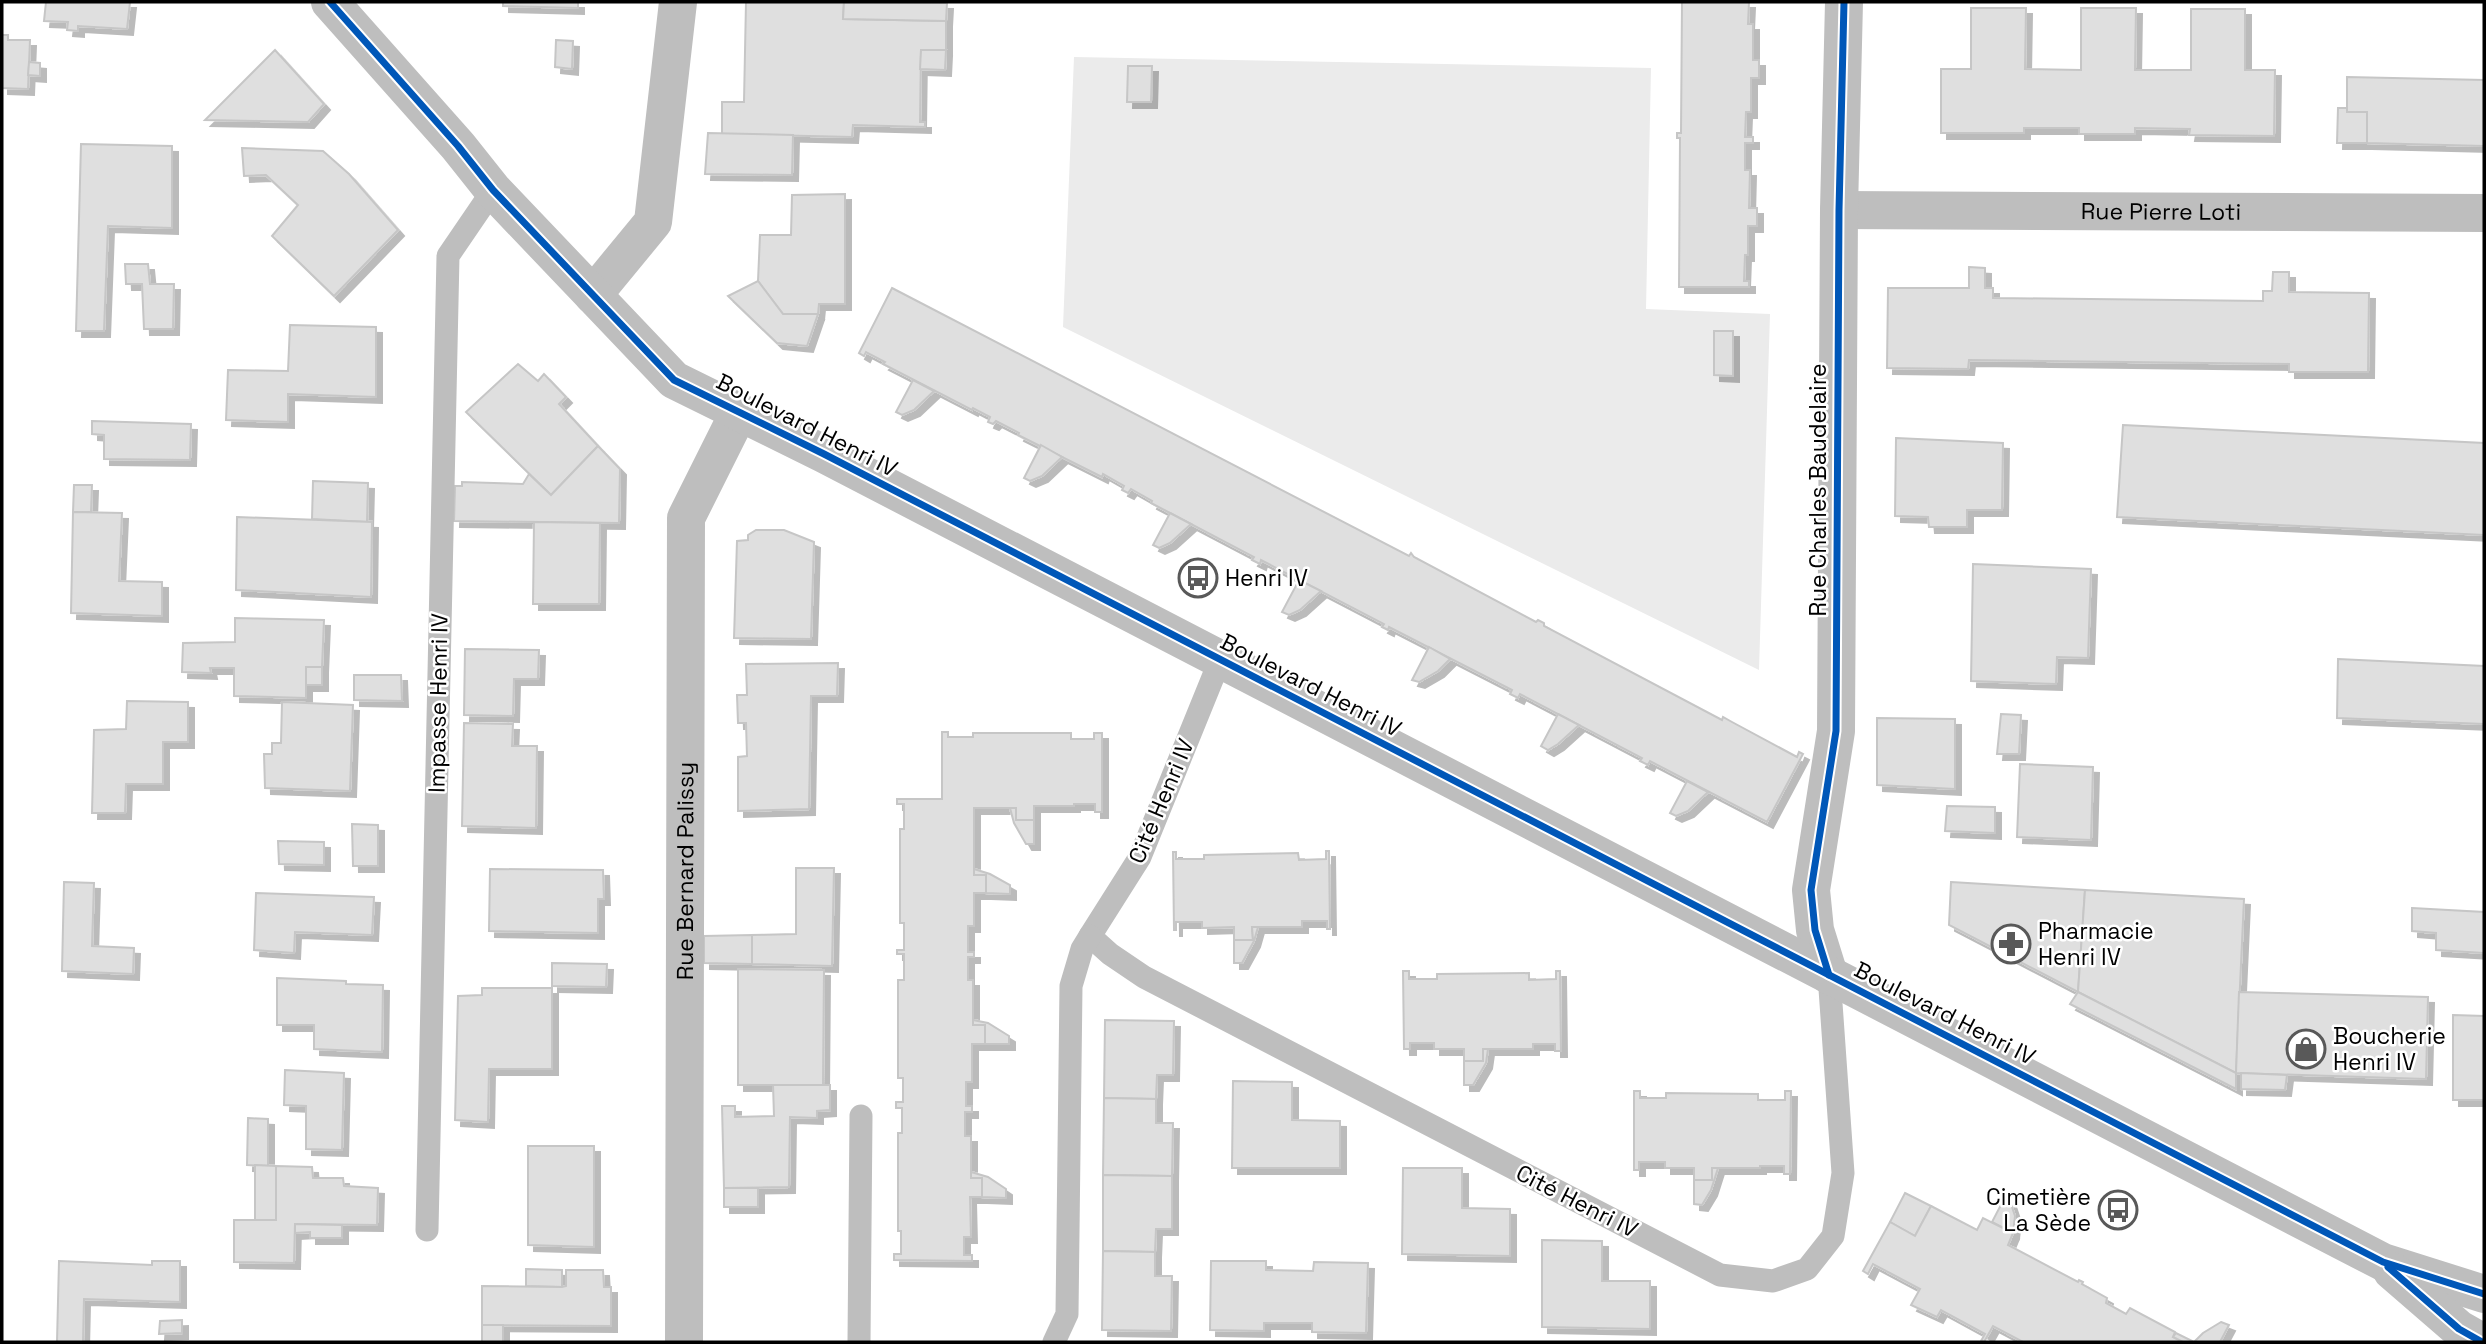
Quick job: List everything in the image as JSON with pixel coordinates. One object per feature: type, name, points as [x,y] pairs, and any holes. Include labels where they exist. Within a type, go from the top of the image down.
[{"type":"street","name":"Boulevard Henri IV","points":[[330,2],[458,146],[493,190],[674,380],[2383,1262],[2484,1294]]},
{"type":"street","points":[[593,295],[653,222],[678,2]]},
{"type":"street","name":"Rue Charles Baudelaire","points":[[1829,975],[1815,930],[1811,890],[1836,731],[1839,210],[1844,2]]},
{"type":"street","name":"Rue Pierre Loti","points":[[1839,210],[2484,213]]},
{"type":"street","name":"Rue Bernard Palissy","points":[[684,1342],[686,518],[739,412]]},
{"type":"street","name":"Boulevard Henri IV","points":[[2383,1262],[2459,1329],[2482,1342]]},
{"type":"lane","name":"Impasse Henri IV","points":[[427,1230],[448,256],[493,190]]},
{"type":"lane","name":"Cité Henri IV","points":[[1054,1342],[1067,1314],[1071,986],[1082,949],[1140,857],[1220,660]]},
{"type":"lane","name":"Cité Henri IV","points":[[1090,936],[1110,954],[1144,977],[1720,1275],[1773,1281],[1807,1269],[1832,1236],[1843,1173],[1829,975]]},
{"type":"lane","points":[[859,1342],[861,1116]]},
{"type":"shaded area","points":[[1074,57],[1651,68],[1646,309],[1770,314],[1759,670],[1063,327]]},
{"type":"building","points":[[46,2],[130,2],[127,29],[78,26],[78,31],[67,30],[68,22],[44,21]]},
{"type":"building","points":[[503,2],[578,2],[578,8],[503,6]]},
{"type":"building","points":[[746,2],[844,2],[843,19],[946,21],[946,50],[921,50],[920,122],[925,122],[925,127],[853,125],[852,137],[722,134],[722,102],[744,102]]},
{"type":"building","points":[[844,2],[947,3],[946,21],[843,19]]},
{"type":"building","points":[[1682,2],[1749,2],[1748,24],[1753,24],[1753,60],[1759,60],[1759,78],[1751,78],[1751,112],[1746,112],[1745,137],[1753,137],[1753,143],[1745,143],[1745,170],[1750,170],[1749,208],[1757,208],[1757,226],[1748,226],[1748,255],[1745,255],[1744,281],[1749,281],[1749,287],[1679,287],[1680,138],[1677,138],[1677,133],[1681,133]]},
{"type":"building","points":[[1971,8],[2026,8],[2025,69],[2081,70],[2081,8],[2136,8],[2135,70],[2191,70],[2191,9],[2245,9],[2245,70],[2275,70],[2274,136],[2189,135],[2190,129],[2135,128],[2135,134],[2079,134],[2079,128],[2024,128],[2024,133],[1941,133],[1941,69],[1971,69]]},
{"type":"building","points":[[2,35],[8,35],[8,40],[30,40],[28,89],[2,88]]},
{"type":"building","points":[[556,40],[573,41],[572,69],[555,67]]},
{"type":"building","points":[[275,50],[324,104],[308,122],[205,120]]},
{"type":"building","points":[[921,50],[946,50],[945,70],[920,69]]},
{"type":"building","points":[[29,62],[40,63],[40,76],[28,75]]},
{"type":"building","points":[[1128,66],[1152,66],[1151,102],[1127,102]]},
{"type":"building","points":[[2347,77],[2484,80],[2484,146],[2367,143],[2367,112],[2347,112]]},
{"type":"building","points":[[2338,108],[2347,108],[2347,112],[2367,112],[2367,143],[2337,143]]},
{"type":"building","points":[[708,133],[793,135],[792,175],[705,174]]},
{"type":"building","points":[[81,144],[172,146],[172,228],[108,226],[104,331],[76,331]]},
{"type":"building","points":[[242,148],[323,151],[349,174],[398,230],[334,296],[272,236],[298,205],[266,175],[244,176]]},
{"type":"building","points":[[845,194],[845,304],[819,304],[818,314],[783,314],[758,281],[760,235],[791,235],[792,195]]},
{"type":"building","points":[[125,264],[148,264],[150,284],[174,284],[173,329],[144,329],[142,284],[126,284]]},
{"type":"building","points":[[1969,267],[1985,268],[1985,288],[1993,288],[1993,298],[2263,301],[2263,291],[2272,291],[2273,272],[2289,272],[2289,292],[2369,293],[2368,372],[2289,372],[2289,364],[1969,360],[1968,369],[1887,368],[1888,288],[1969,288]]},
{"type":"building","points":[[758,281],[783,314],[818,314],[807,346],[777,343],[728,296]]},
{"type":"building","points":[[892,288],[1409,556],[1411,553],[1414,557],[1536,622],[1538,620],[1544,623],[1544,626],[1722,720],[1723,717],[1797,757],[1799,752],[1803,754],[1767,822],[1650,761],[1648,765],[1640,761],[1642,758],[1520,694],[1518,698],[1510,694],[1512,690],[1389,627],[1388,630],[1382,627],[1384,624],[1261,560],[1260,564],[1252,560],[1254,557],[1151,503],[1152,501],[1131,489],[1128,493],[1122,490],[1124,486],[1103,474],[1102,477],[1018,435],[1019,433],[996,421],[993,424],[988,422],[990,417],[883,364],[885,362],[866,352],[864,356],[859,353]]},
{"type":"building","points":[[290,325],[376,327],[376,397],[288,394],[288,422],[226,420],[228,370],[288,371]]},
{"type":"building","points":[[1714,331],[1733,331],[1733,376],[1714,375]]},
{"type":"building","points":[[518,364],[538,381],[544,374],[566,397],[559,404],[598,446],[551,495],[466,412]]},
{"type":"building","points":[[913,380],[934,391],[914,410],[902,415],[896,412]]},
{"type":"building","points":[[92,421],[191,424],[190,460],[104,459],[104,435],[92,434]]},
{"type":"building","points":[[2123,425],[2484,443],[2484,535],[2117,517]]},
{"type":"building","points":[[1896,438],[2003,443],[2002,510],[1967,510],[1967,527],[1929,527],[1928,517],[1895,516]]},
{"type":"building","points":[[1041,445],[1062,457],[1042,476],[1030,481],[1024,478]]},
{"type":"building","points":[[598,446],[620,469],[619,523],[454,521],[455,486],[462,486],[462,482],[523,484],[529,474],[551,495]]},
{"type":"building","points":[[313,481],[368,483],[367,522],[312,519]]},
{"type":"building","points":[[74,485],[92,485],[91,512],[73,512]]},
{"type":"building","points":[[73,512],[122,513],[119,581],[162,582],[162,616],[71,613]]},
{"type":"building","points":[[1170,513],[1191,524],[1170,543],[1159,548],[1153,545]]},
{"type":"building","points":[[237,517],[372,522],[371,597],[236,590]]},
{"type":"building","points":[[534,522],[600,523],[599,604],[533,604]]},
{"type":"building","points":[[756,530],[784,530],[814,542],[811,639],[734,638],[737,541],[748,540],[748,535]]},
{"type":"building","points":[[1973,564],[2091,569],[2088,658],[2057,657],[2056,684],[1971,681]]},
{"type":"building","points":[[1299,580],[1321,591],[1300,610],[1289,615],[1282,612]]},
{"type":"building","points":[[235,618],[324,620],[322,667],[306,667],[306,698],[234,696],[234,668],[210,668],[211,673],[182,672],[183,643],[235,642]]},
{"type":"building","points":[[1429,647],[1450,659],[1438,671],[1419,682],[1412,680]]},
{"type":"building","points":[[465,649],[539,650],[538,679],[514,679],[513,716],[464,715]]},
{"type":"building","points":[[2338,659],[2484,666],[2484,724],[2337,718]]},
{"type":"building","points":[[838,663],[837,696],[811,696],[809,809],[738,811],[738,757],[747,756],[746,723],[738,723],[737,695],[747,695],[746,664]]},
{"type":"building","points":[[306,667],[322,667],[322,685],[306,685]]},
{"type":"building","points":[[354,675],[401,675],[402,701],[354,700]]},
{"type":"building","points":[[127,701],[188,702],[188,742],[163,742],[163,784],[126,784],[125,813],[92,813],[94,730],[126,729]]},
{"type":"building","points":[[282,702],[353,705],[350,791],[265,788],[264,754],[272,754],[272,743],[281,743]]},
{"type":"building","points":[[1558,714],[1579,725],[1548,750],[1541,746]]},
{"type":"building","points":[[2001,714],[2021,715],[2019,754],[1997,754]]},
{"type":"building","points":[[1877,718],[1955,719],[1955,789],[1877,785]]},
{"type":"building","points":[[464,723],[513,724],[512,746],[537,746],[536,828],[462,826]]},
{"type":"building","points":[[942,732],[948,732],[948,737],[973,737],[973,733],[1071,733],[1071,739],[1094,739],[1094,733],[1102,733],[1102,812],[1095,812],[1095,804],[1034,806],[1034,820],[1016,820],[1016,808],[974,808],[974,875],[986,875],[986,893],[974,893],[974,926],[968,926],[968,952],[974,952],[974,957],[968,957],[968,980],[973,980],[973,1025],[985,1025],[985,1044],[972,1044],[972,1082],[966,1082],[966,1106],[972,1106],[972,1112],[965,1112],[965,1136],[971,1136],[971,1178],[982,1178],[982,1197],[970,1197],[971,1237],[964,1237],[964,1255],[972,1255],[972,1261],[894,1260],[894,1254],[901,1254],[901,1231],[898,1231],[898,1133],[902,1133],[902,1108],[896,1108],[896,1102],[903,1102],[903,1078],[898,1078],[898,980],[904,980],[904,954],[897,954],[897,950],[904,950],[904,923],[900,923],[900,829],[904,829],[904,804],[897,804],[897,799],[942,799]]},
{"type":"building","points":[[2020,764],[2093,767],[2091,840],[2017,837]]},
{"type":"building","points":[[1687,781],[1708,792],[1688,811],[1676,816],[1670,813]]},
{"type":"building","points":[[1947,806],[1995,807],[1995,833],[1945,831]]},
{"type":"building","points":[[1010,808],[1016,808],[1016,820],[1034,820],[1034,844],[1026,844],[1014,823]]},
{"type":"building","points":[[352,824],[378,825],[378,866],[353,866]]},
{"type":"building","points":[[278,841],[324,842],[324,865],[279,864]]},
{"type":"building","points":[[1326,851],[1329,851],[1330,929],[1327,929],[1327,921],[1302,921],[1302,927],[1252,927],[1253,940],[1234,940],[1234,927],[1202,928],[1202,922],[1176,922],[1174,930],[1173,852],[1176,852],[1176,859],[1204,859],[1204,855],[1298,853],[1299,860],[1326,859]]},
{"type":"building","points":[[796,868],[834,868],[832,966],[752,964],[752,935],[796,934]]},
{"type":"building","points":[[490,869],[603,870],[604,899],[598,899],[598,933],[489,931]]},
{"type":"building","points":[[974,869],[1010,885],[1010,894],[986,893],[986,875],[974,875]]},
{"type":"building","points":[[64,882],[94,883],[92,946],[134,948],[133,974],[62,971]]},
{"type":"building","points":[[1951,882],[2085,890],[2078,992],[1949,925]]},
{"type":"building","points":[[2085,890],[2244,899],[2236,1073],[2078,992]]},
{"type":"building","points":[[256,893],[374,897],[372,935],[295,932],[294,953],[254,950]]},
{"type":"building","points":[[2412,908],[2484,912],[2484,953],[2436,950],[2436,933],[2412,931]]},
{"type":"building","points":[[1252,927],[1258,927],[1254,941],[1242,963],[1234,963],[1234,940],[1253,940]]},
{"type":"building","points":[[752,935],[752,964],[704,963],[704,936]]},
{"type":"building","points":[[552,963],[607,964],[606,987],[552,986]]},
{"type":"building","points":[[738,969],[824,970],[823,1085],[738,1085]]},
{"type":"building","points":[[1403,971],[1409,971],[1409,979],[1437,979],[1437,974],[1529,973],[1529,980],[1556,979],[1556,971],[1560,971],[1561,1051],[1555,1051],[1555,1044],[1533,1044],[1533,1049],[1483,1049],[1483,1061],[1464,1061],[1464,1049],[1434,1049],[1434,1043],[1410,1043],[1410,1049],[1404,1049]]},
{"type":"building","points":[[277,978],[383,985],[382,1052],[314,1049],[314,1025],[277,1025]]},
{"type":"building","points":[[482,988],[552,988],[552,1069],[489,1069],[488,1122],[455,1120],[458,996],[482,995]]},
{"type":"building","points":[[2078,992],[2236,1073],[2236,1089],[2070,1004]]},
{"type":"building","points":[[2239,992],[2428,997],[2426,1079],[2236,1073]]},
{"type":"building","points":[[2453,1015],[2484,1016],[2484,1100],[2453,1100]]},
{"type":"building","points":[[973,1020],[988,1023],[1009,1036],[1009,1044],[985,1044],[985,1025],[973,1025]]},
{"type":"building","points":[[1105,1020],[1174,1021],[1173,1075],[1157,1075],[1156,1099],[1104,1098]]},
{"type":"building","points":[[1483,1049],[1488,1049],[1486,1063],[1473,1085],[1464,1085],[1464,1061],[1483,1061]]},
{"type":"building","points":[[285,1070],[344,1073],[342,1150],[306,1149],[306,1106],[284,1105]]},
{"type":"building","points":[[2241,1073],[2287,1075],[2285,1090],[2241,1089]]},
{"type":"building","points":[[1233,1081],[1292,1082],[1292,1120],[1340,1121],[1340,1168],[1232,1168]]},
{"type":"building","points":[[773,1085],[830,1085],[830,1110],[817,1111],[817,1118],[790,1117],[789,1187],[724,1188],[722,1106],[735,1106],[735,1117],[774,1116]]},
{"type":"building","points":[[1634,1091],[1640,1091],[1640,1098],[1666,1098],[1666,1093],[1758,1094],[1758,1100],[1785,1100],[1785,1091],[1791,1091],[1790,1174],[1784,1174],[1784,1166],[1712,1168],[1712,1180],[1694,1180],[1694,1168],[1665,1168],[1665,1162],[1639,1162],[1639,1170],[1634,1170]]},
{"type":"building","points":[[1104,1098],[1156,1099],[1156,1123],[1173,1123],[1172,1176],[1103,1175]]},
{"type":"building","points":[[248,1118],[268,1119],[268,1166],[247,1165]]},
{"type":"building","points":[[528,1146],[594,1146],[594,1247],[528,1245]]},
{"type":"building","points":[[255,1165],[276,1166],[276,1220],[255,1220]]},
{"type":"building","points":[[276,1166],[312,1167],[313,1178],[343,1178],[344,1186],[378,1188],[377,1225],[295,1224],[294,1263],[234,1262],[234,1220],[276,1220]]},
{"type":"building","points":[[1403,1168],[1462,1168],[1462,1208],[1510,1209],[1510,1256],[1402,1254]]},
{"type":"building","points":[[1712,1168],[1718,1168],[1711,1190],[1702,1205],[1694,1204],[1694,1180],[1712,1180]]},
{"type":"building","points":[[971,1172],[988,1177],[1006,1189],[1006,1198],[982,1197],[982,1178],[971,1178]]},
{"type":"building","points":[[1103,1175],[1172,1176],[1172,1229],[1156,1229],[1155,1252],[1103,1251]]},
{"type":"building","points":[[724,1188],[758,1188],[758,1207],[724,1207]]},
{"type":"building","points":[[1905,1193],[1931,1206],[1915,1236],[1890,1222]]},
{"type":"building","points":[[2004,1199],[2010,1201],[2015,1216],[2013,1233],[1992,1222]]},
{"type":"building","points":[[1931,1206],[1977,1230],[1983,1218],[2013,1233],[2008,1245],[2078,1282],[2083,1282],[2082,1284],[2107,1298],[2106,1303],[2126,1314],[2130,1308],[2175,1332],[2173,1337],[2183,1342],[2023,1342],[1993,1326],[1984,1342],[1981,1341],[1985,1334],[1941,1310],[1937,1317],[1911,1305],[1920,1289],[1873,1264],[1868,1274],[1863,1271],[1890,1222],[1915,1236]]},
{"type":"building","points":[[295,1224],[342,1225],[342,1238],[310,1238],[310,1232],[295,1233]]},
{"type":"building","points":[[1542,1240],[1602,1241],[1602,1281],[1650,1281],[1650,1329],[1542,1327]]},
{"type":"building","points":[[1103,1251],[1155,1252],[1155,1276],[1172,1276],[1171,1331],[1102,1330]]},
{"type":"building","points":[[59,1261],[152,1265],[152,1261],[180,1261],[180,1302],[84,1299],[83,1342],[57,1342]]},
{"type":"building","points":[[1211,1261],[1266,1261],[1266,1270],[1313,1271],[1314,1262],[1368,1263],[1366,1333],[1312,1332],[1312,1323],[1264,1323],[1264,1331],[1210,1330]]},
{"type":"building","points":[[526,1269],[562,1270],[562,1287],[526,1286]]},
{"type":"building","points":[[566,1270],[603,1270],[604,1287],[611,1287],[611,1326],[482,1325],[482,1286],[562,1287],[566,1286]]},
{"type":"building","points":[[182,1320],[182,1333],[159,1334],[160,1321]]},
{"type":"building","points":[[2221,1322],[2229,1325],[2220,1342],[2194,1342]]},
{"type":"building","points":[[482,1325],[503,1325],[503,1342],[482,1342]]},
{"type":"building","points":[[2176,1333],[2194,1342],[2183,1342],[2173,1337]]},
{"type":"cycle path","points":[[330,2],[458,146],[493,190],[674,380],[824,454],[2383,1262],[2484,1294]]},
{"type":"cycle path","points":[[1829,975],[1815,930],[1811,890],[1836,731],[1839,210],[1844,2]]},
{"type":"cycle path","points":[[2388,1267],[2459,1329],[2482,1342]]},
{"type":"place","name":"Henri IV","points":[[1198,578]]},
{"type":"place","name":"Pharmacie Henri IV","points":[[2011,944]]},
{"type":"place","name":"Boucherie Henri IV","points":[[2306,1049]]},
{"type":"place","name":"Cimetière La Sède","points":[[2118,1210]]}]
